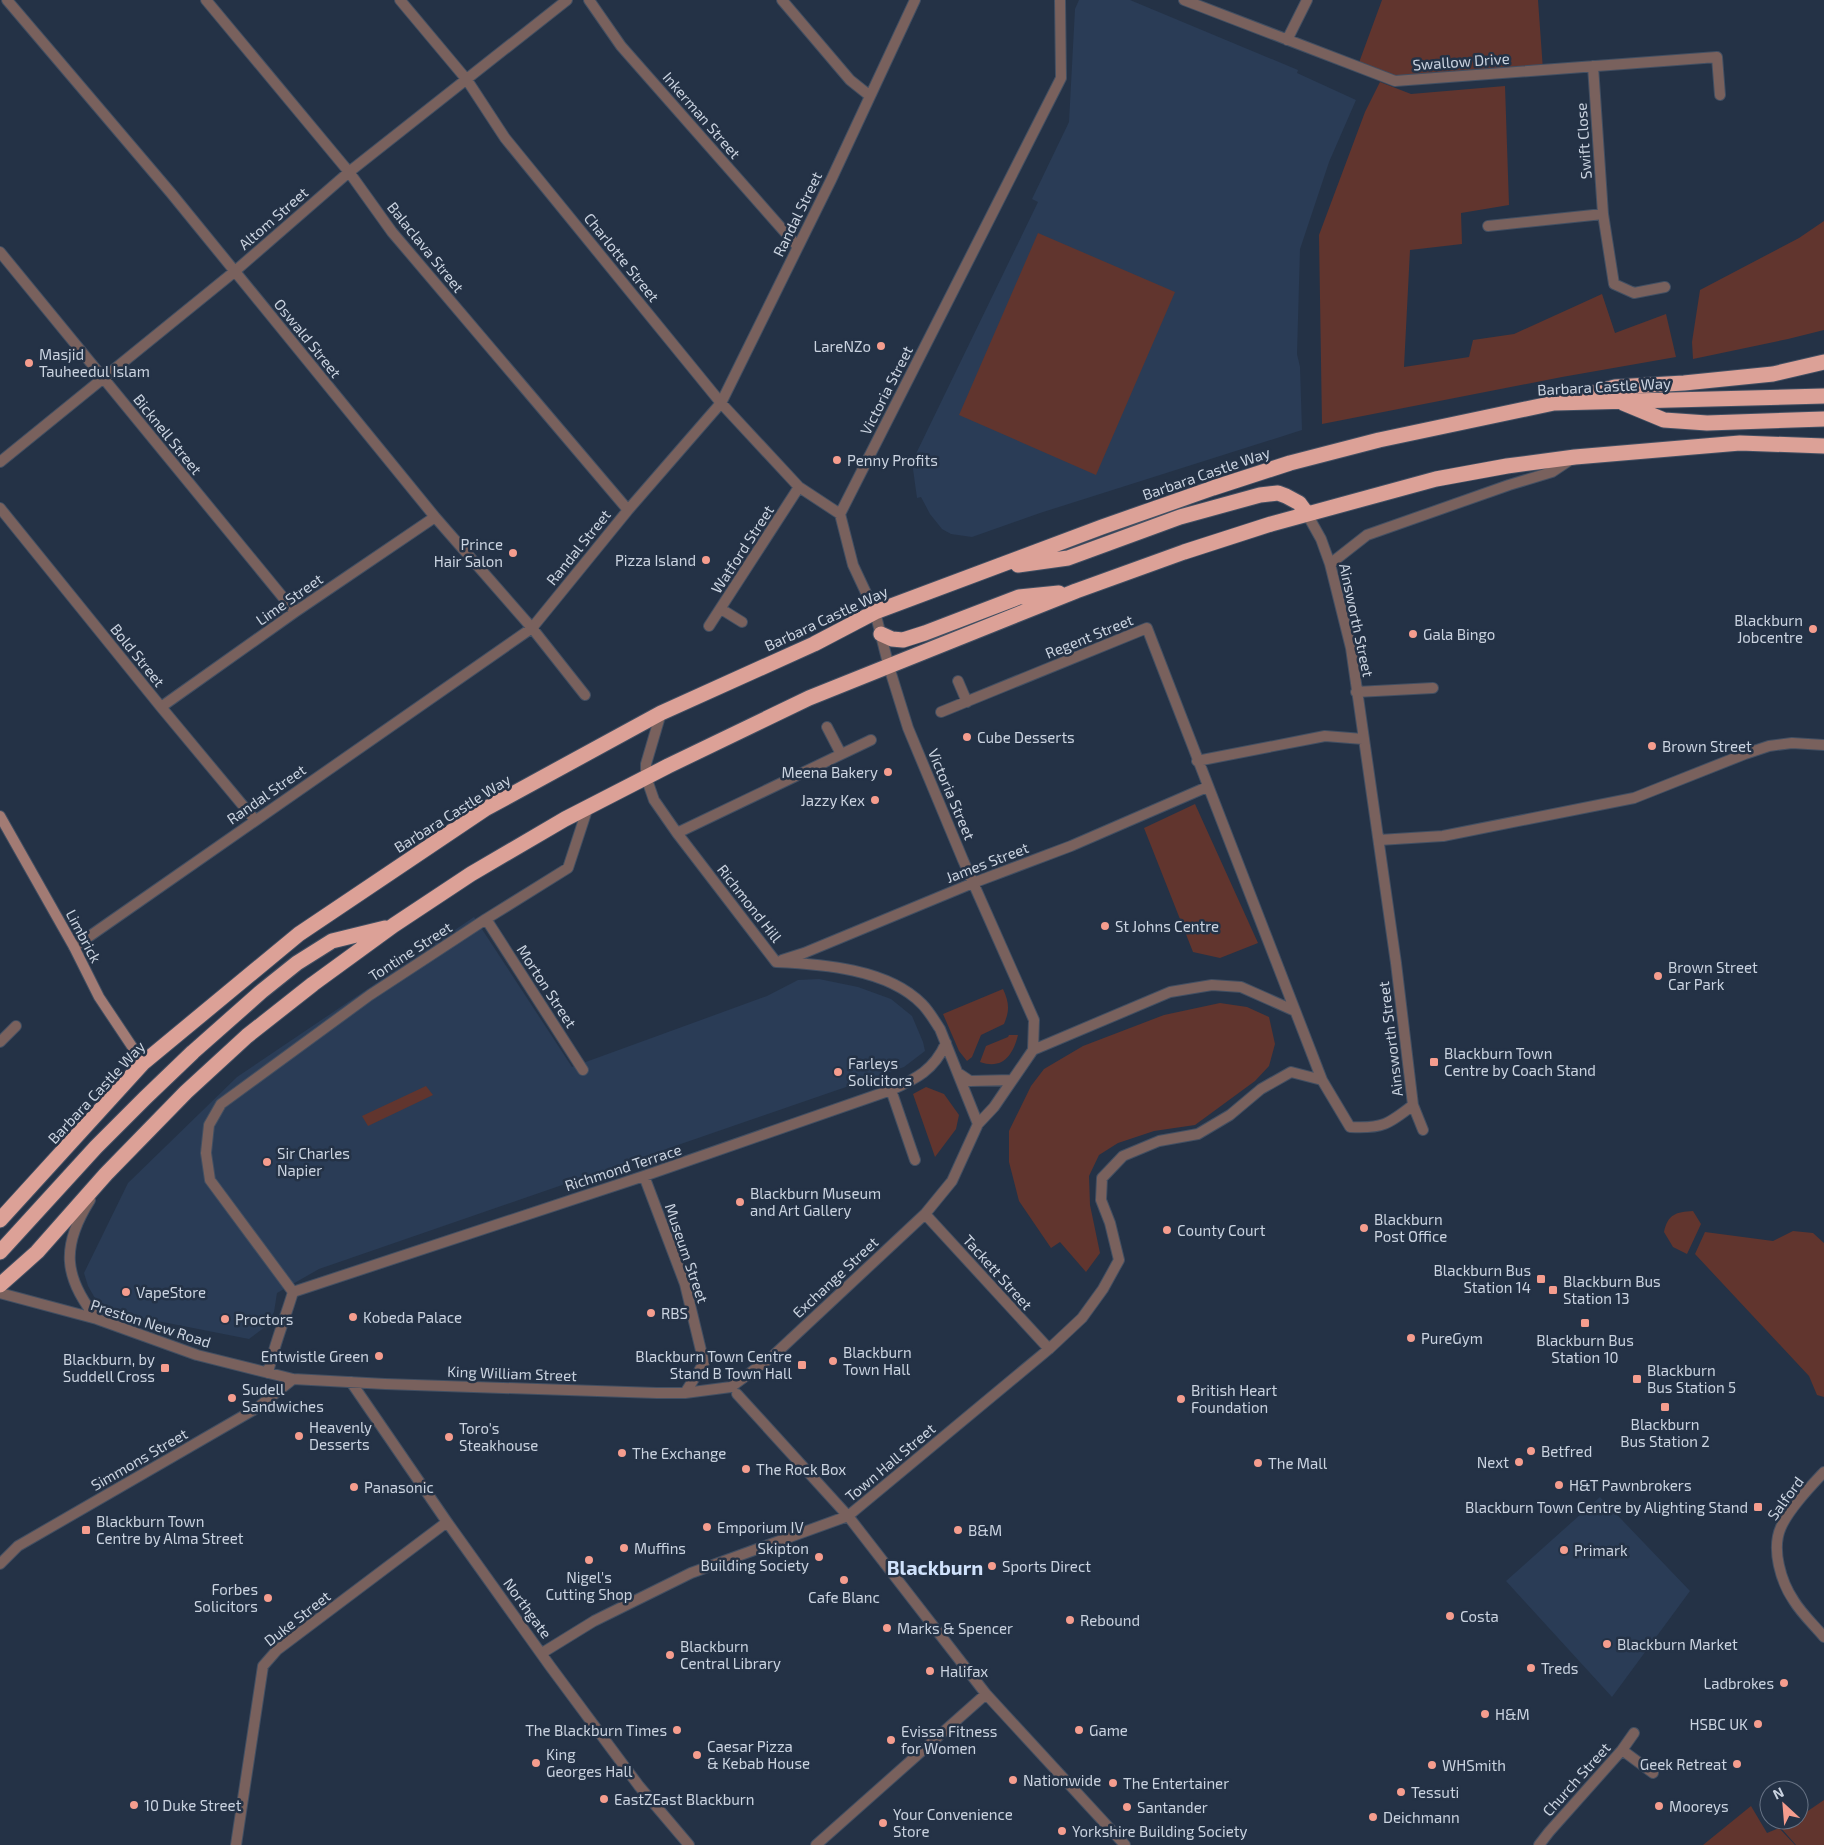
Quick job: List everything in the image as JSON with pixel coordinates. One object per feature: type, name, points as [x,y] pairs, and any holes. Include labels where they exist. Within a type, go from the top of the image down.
[{"type":"highway","points":[[1554,404],[1614,387],[1684,383],[1773,374],[1824,362]]},
{"type":"highway","name":"Barbara Castle Way","points":[[0,1220],[143,1063],[299,934],[485,809],[661,712],[805,648],[875,612],[1102,527],[1290,462],[1379,440],[1554,404],[1617,400],[1824,396]]},
{"type":"highway","points":[[1617,400],[1664,420],[1707,423],[1824,419]]},
{"type":"highway","points":[[0,1285],[37,1252],[106,1174],[186,1092],[247,1036],[313,984],[394,925],[471,874],[564,819],[809,698],[1076,591],[1184,552],[1307,514],[1436,480],[1507,466],[1740,443],[1824,446]]},
{"type":"highway","points":[[990,570],[1068,558],[1180,517],[1260,496],[1278,493],[1286,496],[1299,503],[1307,514]]},
{"type":"highway","points":[[881,634],[892,639],[903,640],[925,634],[1019,596],[1076,591]]},
{"type":"highway","points":[[0,1252],[96,1147],[145,1098],[193,1052],[262,992],[297,963],[332,941],[394,925]]},
{"type":"main road","name":"Limbrick","points":[[1,818],[74,947],[99,997],[143,1063]]},
{"type":"street","name":"Oswald Street","points":[[7,0],[171,193],[435,517],[532,628],[585,694]]},
{"type":"street","name":"Balaclava Street","points":[[206,0],[349,172],[392,232],[628,510]]},
{"type":"street","name":"Charlotte Street","points":[[400,0],[467,80],[505,138],[721,403],[799,487],[840,514]]},
{"type":"street","name":"Altom Street","points":[[0,462],[234,272],[349,172],[567,0]]},
{"type":"street","name":"Inkerman Street","points":[[589,0],[621,46],[798,247]]},
{"type":"street","points":[[782,0],[850,80],[870,96]]},
{"type":"street","name":"Randal Street","points":[[74,947],[532,628],[628,510],[721,403],[798,247],[915,0]]},
{"type":"street","name":"Victoria Street","points":[[1033,1050],[1034,1020],[908,728],[889,667],[875,612],[853,565],[840,514],[1061,78],[1060,0]]},
{"type":"street","name":"Swallow Drive","points":[[1184,0],[1395,81],[1717,57],[1720,95]]},
{"type":"street","points":[[1287,40],[1307,0]]},
{"type":"street","name":"Swift Close","points":[[1593,66],[1604,214],[1614,284],[1634,293],[1665,287]]},
{"type":"street","points":[[1488,226],[1604,214]]},
{"type":"street","name":"Bicknell Street","points":[[0,252],[294,612]]},
{"type":"street","points":[[1330,564],[1367,536],[1509,485],[1552,472],[1575,458]]},
{"type":"street","name":"Watford Street","points":[[709,626],[799,487]]},
{"type":"street","name":"Bold Street","points":[[0,508],[255,820]]},
{"type":"street","name":"Ainsworth Street","points":[[1197,761],[1322,1080],[1350,1127],[1370,1128],[1392,1121],[1413,1104],[1379,840],[1351,648],[1330,564],[1321,539],[1307,514]]},
{"type":"street","name":"Lime Street","points":[[161,707],[294,612],[435,517]]},
{"type":"street","points":[[721,609],[742,622]]},
{"type":"street","name":"Regent Street","points":[[941,712],[1147,628],[1197,761]]},
{"type":"street","points":[[958,681],[967,702]]},
{"type":"street","points":[[1356,692],[1433,688]]},
{"type":"street","name":"Richmond Hill","points":[[661,712],[646,764],[646,777],[654,800],[776,962],[813,964],[878,978],[899,986],[921,1002],[932,1014],[946,1043],[978,1124]]},
{"type":"street","points":[[827,727],[841,754]]},
{"type":"street","points":[[1197,761],[1325,736],[1363,739]]},
{"type":"street","points":[[677,833],[871,740]]},
{"type":"street","points":[[1379,840],[1443,836],[1634,798],[1769,746],[1792,743],[1824,746]]},
{"type":"street","name":"James Street","points":[[776,962],[804,953],[973,882],[1071,846],[1207,787]]},
{"type":"street","name":"Tontine Street","points":[[293,1292],[210,1180],[206,1152],[209,1125],[221,1104],[370,995],[568,868],[588,807]]},
{"type":"street","name":"Morton Street","points":[[486,919],[583,1070]]},
{"type":"street","points":[[1033,1050],[1170,992],[1212,985],[1241,987],[1295,1011]]},
{"type":"street","points":[[0,1042],[16,1026]]},
{"type":"street","name":"Richmond Terrace","points":[[293,1292],[644,1176],[891,1090],[921,1076],[933,1064],[946,1043]]},
{"type":"street","name":"Exchange Street","points":[[734,1391],[925,1214],[952,1181],[978,1124],[994,1107],[1033,1050]]},
{"type":"street","name":"Town Hall Street","points":[[542,1653],[594,1621],[691,1573],[848,1516],[1049,1349],[1082,1318],[1104,1289],[1119,1260],[1110,1222],[1101,1200],[1102,1178],[1123,1156],[1160,1141],[1198,1134],[1230,1115],[1261,1089],[1291,1072],[1322,1080]]},
{"type":"street","points":[[958,1073],[970,1081],[1012,1080]]},
{"type":"street","points":[[891,1090],[915,1160]]},
{"type":"street","points":[[1413,1104],[1423,1130]]},
{"type":"street","points":[[97,1319],[74,1286],[69,1266],[70,1248],[83,1211],[106,1174]]},
{"type":"street","name":"Museum Street","points":[[644,1176],[685,1284],[704,1363],[684,1393]]},
{"type":"street","name":"Tackett Street","points":[[925,1214],[1049,1349]]},
{"type":"street","points":[[268,1372],[278,1334],[293,1292]]},
{"type":"street","name":"Preston New Road","points":[[0,1293],[97,1319],[197,1355],[293,1379]]},
{"type":"street","name":"King William Street","points":[[293,1379],[684,1393],[734,1391]]},
{"type":"street","name":"Simmons Street","points":[[0,1564],[18,1546],[257,1408],[293,1379]]},
{"type":"street","name":"Northgate","points":[[351,1382],[447,1522],[639,1786],[689,1845]]},
{"type":"street","points":[[734,1391],[848,1516],[986,1694],[1125,1845]]},
{"type":"street","name":"Salford","points":[[1824,1472],[1790,1513],[1781,1527],[1776,1543],[1781,1572],[1794,1601],[1824,1637]]},
{"type":"street","name":"Duke Street","points":[[236,1845],[263,1666],[277,1650],[447,1522]]},
{"type":"street","points":[[816,1845],[986,1694]]},
{"type":"street","name":"Church Street","points":[[1539,1845],[1548,1832],[1622,1750],[1634,1733]]},
{"type":"street","points":[[1622,1750],[1653,1773]]},
{"type":"shaded area","points":[[1079,0],[1130,0],[1298,70],[1297,73],[1356,100],[1329,162],[1300,249],[1297,354],[1300,367],[1302,430],[1040,513],[972,537],[951,534],[942,529],[930,514],[921,497],[917,498],[912,462],[1038,202],[1032,199],[1069,122],[1075,9]]},
{"type":"shaded area","points":[[1382,0],[1538,0],[1543,70],[1395,81],[1357,68]]},
{"type":"shaded area","points":[[1380,82],[1411,94],[1505,86],[1509,205],[1461,213],[1462,244],[1410,250],[1404,367],[1469,357],[1473,340],[1514,334],[1602,294],[1615,333],[1666,314],[1676,357],[1562,377],[1322,424],[1319,235],[1365,112]]},
{"type":"shaded area","points":[[1824,221],[1824,330],[1693,359],[1692,342],[1700,290],[1799,238]]},
{"type":"shaded area","points":[[1038,233],[1175,292],[1096,475],[959,415]]},
{"type":"shaded area","points":[[1195,804],[1258,943],[1220,958],[1193,952],[1144,828]]},
{"type":"shaded area","points":[[474,917],[572,1067],[767,996],[798,980],[819,979],[858,987],[891,999],[912,1016],[925,1051],[904,1067],[319,1269],[277,1293],[274,1312],[265,1327],[249,1339],[117,1313],[96,1300],[88,1286],[84,1273],[128,1183],[237,1077]]},
{"type":"shaded area","points":[[1003,989],[1008,1006],[1004,1024],[981,1035],[972,1057],[967,1061],[959,1051],[943,1014]]},
{"type":"shaded area","points":[[1220,1003],[1247,1007],[1269,1017],[1275,1044],[1269,1066],[1255,1081],[1195,1125],[1154,1131],[1118,1143],[1099,1155],[1089,1176],[1090,1205],[1100,1253],[1086,1272],[1060,1242],[1051,1248],[1019,1201],[1009,1162],[1009,1131],[1031,1086],[1044,1069],[1083,1046],[1164,1015]]},
{"type":"shaded area","points":[[1009,1035],[1018,1035],[1013,1049],[1006,1059],[995,1064],[980,1062],[986,1046]]},
{"type":"shaded area","points":[[426,1086],[433,1095],[368,1126],[362,1116]]},
{"type":"shaded area","points":[[926,1087],[944,1094],[959,1115],[956,1129],[935,1157],[913,1094]]},
{"type":"shaded area","points":[[1693,1211],[1701,1224],[1687,1254],[1673,1247],[1664,1232],[1668,1221],[1674,1215]]},
{"type":"shaded area","points":[[1793,1231],[1813,1233],[1824,1243],[1824,1397],[1817,1395],[1809,1376],[1695,1254],[1705,1232],[1773,1241]]},
{"type":"shaded area","name":"Blackburn Market","points":[[1600,1497],[1690,1591],[1612,1697],[1506,1581]]},
{"type":"shaded area","points":[[1824,1800],[1824,1845],[1796,1845],[1783,1830],[1809,1830],[1809,1810]]},
{"type":"shaded area","points":[[1751,1806],[1759,1820],[1759,1830],[1765,1830],[1767,1833],[1781,1830],[1795,1845],[1703,1845]]},
{"type":"place","name":"LareNZo","points":[[881,346]]},
{"type":"place","name":"Masjid Tauheedul Islam","points":[[29,363]]},
{"type":"place","name":"Penny Profits","points":[[837,460]]},
{"type":"place","name":"Prince Hair Salon","points":[[513,553]]},
{"type":"place","name":"Pizza Island","points":[[706,560]]},
{"type":"place","name":"Blackburn Jobcentre","points":[[1813,629]]},
{"type":"place","name":"Gala Bingo","points":[[1413,634]]},
{"type":"place","name":"Cube Desserts","points":[[967,737]]},
{"type":"place","name":"Brown Street","points":[[1652,746]]},
{"type":"place","name":"Meena Bakery","points":[[888,772]]},
{"type":"place","name":"Jazzy Kex","points":[[875,800]]},
{"type":"place","name":"St Johns Centre","points":[[1105,926]]},
{"type":"place","name":"Brown Street Car Park","points":[[1658,976]]},
{"type":"place","name":"Blackburn Town Centre by Coach Stand","points":[[1434,1062]]},
{"type":"place","name":"Farleys Solicitors","points":[[838,1072]]},
{"type":"place","name":"Sir Charles Napier","points":[[267,1162]]},
{"type":"place","name":"Blackburn Museum and Art Gallery","points":[[740,1202]]},
{"type":"place","name":"Blackburn Post Office","points":[[1364,1228]]},
{"type":"place","name":"County Court","points":[[1167,1230]]},
{"type":"place","name":"Blackburn Bus Station 14","points":[[1541,1279]]},
{"type":"place","name":"Blackburn Bus Station 13","points":[[1553,1290]]},
{"type":"place","name":"VapeStore","points":[[126,1292]]},
{"type":"place","name":"RBS","points":[[651,1313]]},
{"type":"place","name":"Kobeda Palace","points":[[353,1317]]},
{"type":"place","name":"Proctors","points":[[225,1319]]},
{"type":"place","name":"Blackburn Bus Station 10","points":[[1585,1323]]},
{"type":"place","name":"PureGym","points":[[1411,1338]]},
{"type":"place","name":"Entwistle Green","points":[[379,1356]]},
{"type":"place","name":"Blackburn Town Hall","points":[[833,1361]]},
{"type":"place","name":"Blackburn Town Centre Stand B Town Hall","points":[[802,1365]]},
{"type":"place","name":"Blackburn, by Suddell Cross","points":[[165,1368]]},
{"type":"place","name":"Blackburn Bus Station 5","points":[[1637,1379]]},
{"type":"place","name":"Sudell Sandwiches","points":[[232,1398]]},
{"type":"place","name":"British Heart Foundation","points":[[1181,1399]]},
{"type":"place","name":"Blackburn Bus Station 2","points":[[1665,1407]]},
{"type":"place","name":"Heavenly Desserts","points":[[299,1436]]},
{"type":"place","name":"Toro's Steakhouse","points":[[449,1437]]},
{"type":"place","name":"Betfred","points":[[1531,1451]]},
{"type":"place","name":"The Exchange","points":[[622,1453]]},
{"type":"place","name":"Next","points":[[1519,1462]]},
{"type":"place","name":"The Mall","points":[[1258,1463]]},
{"type":"place","name":"The Rock Box","points":[[746,1469]]},
{"type":"place","name":"H&T Pawnbrokers","points":[[1559,1485]]},
{"type":"place","name":"Panasonic","points":[[354,1487]]},
{"type":"place","name":"Blackburn Town Centre by Alighting Stand","points":[[1758,1507]]},
{"type":"place","name":"Emporium IV","points":[[707,1527]]},
{"type":"place","name":"Blackburn Town Centre by Alma Street","points":[[86,1530]]},
{"type":"place","name":"B&M","points":[[958,1530]]},
{"type":"place","name":"Muffins","points":[[624,1548]]},
{"type":"place","name":"Primark","points":[[1564,1550]]},
{"type":"place","name":"Skipton Building Society","points":[[819,1557]]},
{"type":"place","name":"Nigel's Cutting Shop","points":[[589,1560]]},
{"type":"place","name":"Sports Direct","points":[[992,1566]]},
{"type":"place","name":"Cafe Blanc","points":[[844,1580]]},
{"type":"place","name":"Forbes Solicitors","points":[[268,1598]]},
{"type":"place","name":"Costa","points":[[1450,1616]]},
{"type":"place","name":"Rebound","points":[[1070,1620]]},
{"type":"place","name":"Marks & Spencer","points":[[887,1628]]},
{"type":"place","name":"Blackburn Market","points":[[1607,1644]]},
{"type":"place","name":"Blackburn Central Library","points":[[670,1655]]},
{"type":"place","name":"Treds","points":[[1531,1668]]},
{"type":"place","name":"Halifax","points":[[930,1671]]},
{"type":"place","name":"Ladbrokes","points":[[1784,1683]]},
{"type":"place","name":"H&M","points":[[1485,1714]]},
{"type":"place","name":"HSBC UK","points":[[1758,1724]]},
{"type":"place","name":"The Blackburn Times","points":[[677,1730]]},
{"type":"place","name":"Game","points":[[1079,1730]]},
{"type":"place","name":"Evissa Fitness for Women","points":[[891,1740]]},
{"type":"place","name":"Caesar Pizza & Kebab House","points":[[697,1755]]},
{"type":"place","name":"King Georges Hall","points":[[536,1763]]},
{"type":"place","name":"Geek Retreat","points":[[1737,1764]]},
{"type":"place","name":"WHSmith","points":[[1432,1765]]},
{"type":"place","name":"Nationwide","points":[[1013,1780]]},
{"type":"place","name":"The Entertainer","points":[[1113,1783]]},
{"type":"place","name":"Tessuti","points":[[1401,1792]]},
{"type":"place","name":"EastZEast Blackburn","points":[[604,1799]]},
{"type":"place","name":"10 Duke Street","points":[[134,1805]]},
{"type":"place","name":"Mooreys","points":[[1659,1806]]},
{"type":"place","name":"Santander","points":[[1127,1807]]},
{"type":"place","name":"Deichmann","points":[[1373,1817]]},
{"type":"place","name":"Your Convenience Store","points":[[883,1823]]},
{"type":"place","name":"Yorkshire Building Society","points":[[1062,1831]]},
{"type":"district","name":"Blackburn","points":[[935,1567]]}]
